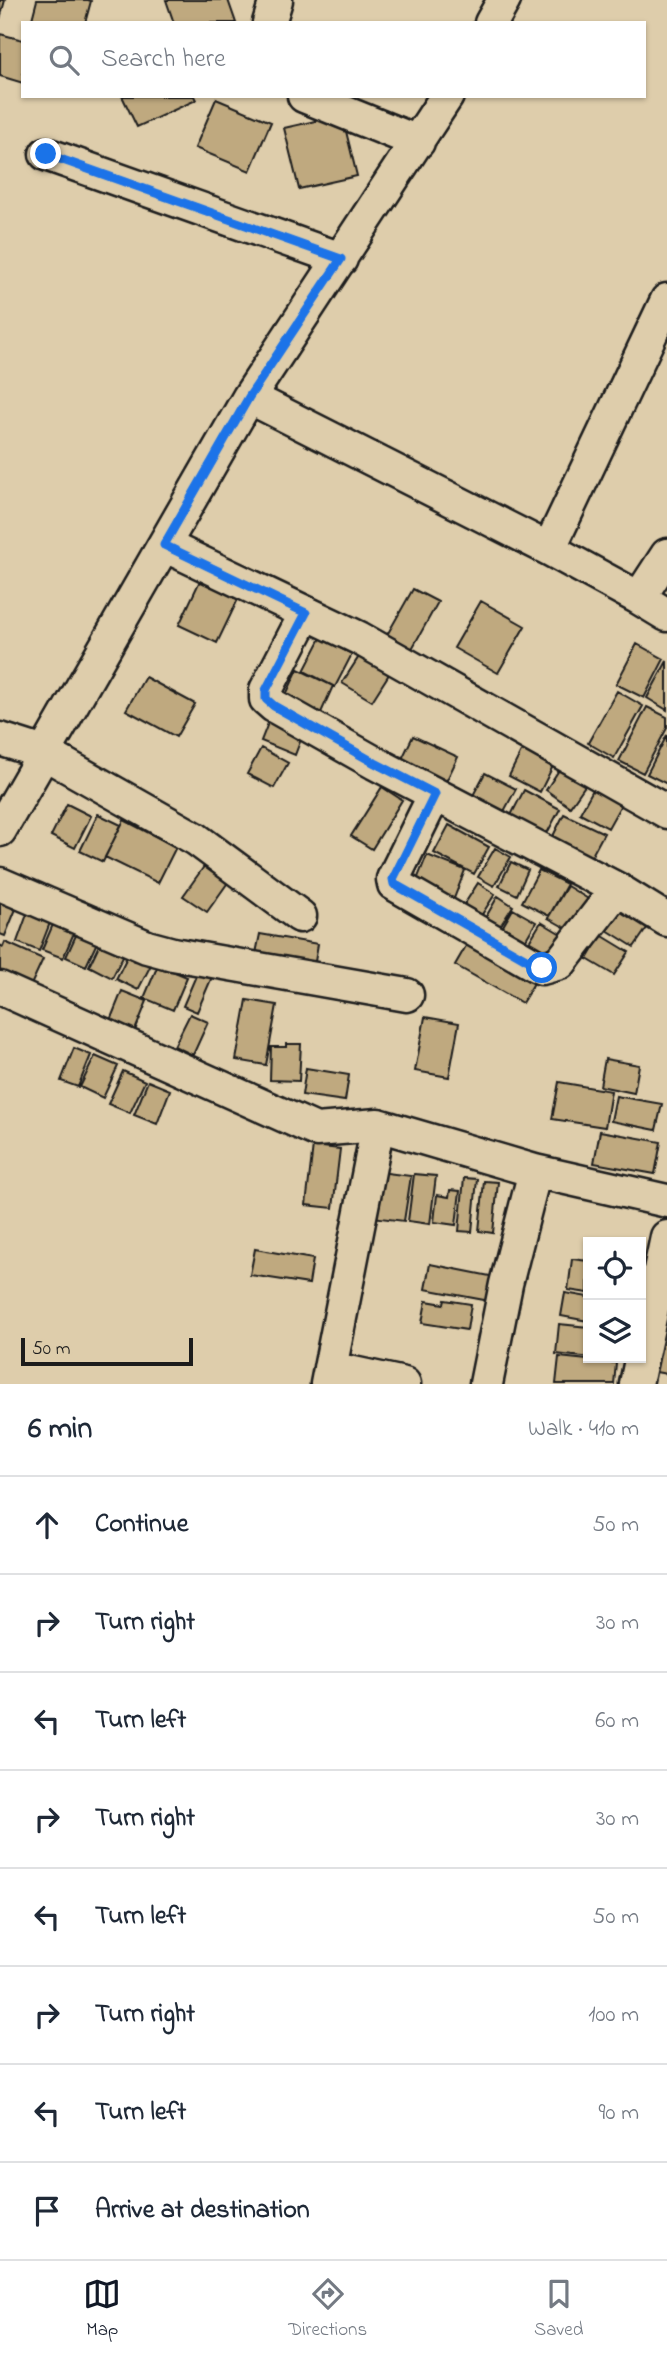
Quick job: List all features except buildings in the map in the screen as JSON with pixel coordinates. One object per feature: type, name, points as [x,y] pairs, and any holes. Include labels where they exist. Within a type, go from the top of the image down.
[{"type":"street","points":[[270,21],[276,0]]},
{"type":"street","points":[[492,21],[504,0]]},
{"type":"street","points":[[309,98],[418,142]]},
{"type":"street","points":[[0,830],[249,397],[446,98]]},
{"type":"street","points":[[46,154],[341,259]]},
{"type":"street","points":[[549,549],[667,300]]},
{"type":"street","points":[[249,397],[549,549],[667,615]]},
{"type":"street","points":[[164,545],[359,638],[667,812]]},
{"type":"street","points":[[639,598],[667,555]]},
{"type":"street","points":[[306,613],[266,690],[266,699],[274,706],[364,757],[617,889],[667,920]]},
{"type":"street","points":[[0,739],[44,754],[196,839],[300,916]]},
{"type":"street","points":[[435,794],[393,879],[394,884],[535,965],[542,968],[560,963],[617,889]]},
{"type":"street","points":[[0,884],[148,947],[173,954],[407,995]]},
{"type":"street","points":[[0,988],[316,1130],[378,1125],[535,1171],[667,1201]]},
{"type":"street","points":[[378,1125],[329,1376],[404,1384]]},
{"type":"street","points":[[486,1384],[506,1284],[535,1171]]},
{"type":"street","points":[[636,1384],[667,1237]]},
{"type":"route","points":[[46,154],[341,259],[249,397],[164,545],[306,613],[266,690],[266,699],[375,763],[435,794],[393,879],[394,884],[542,968]]}]
